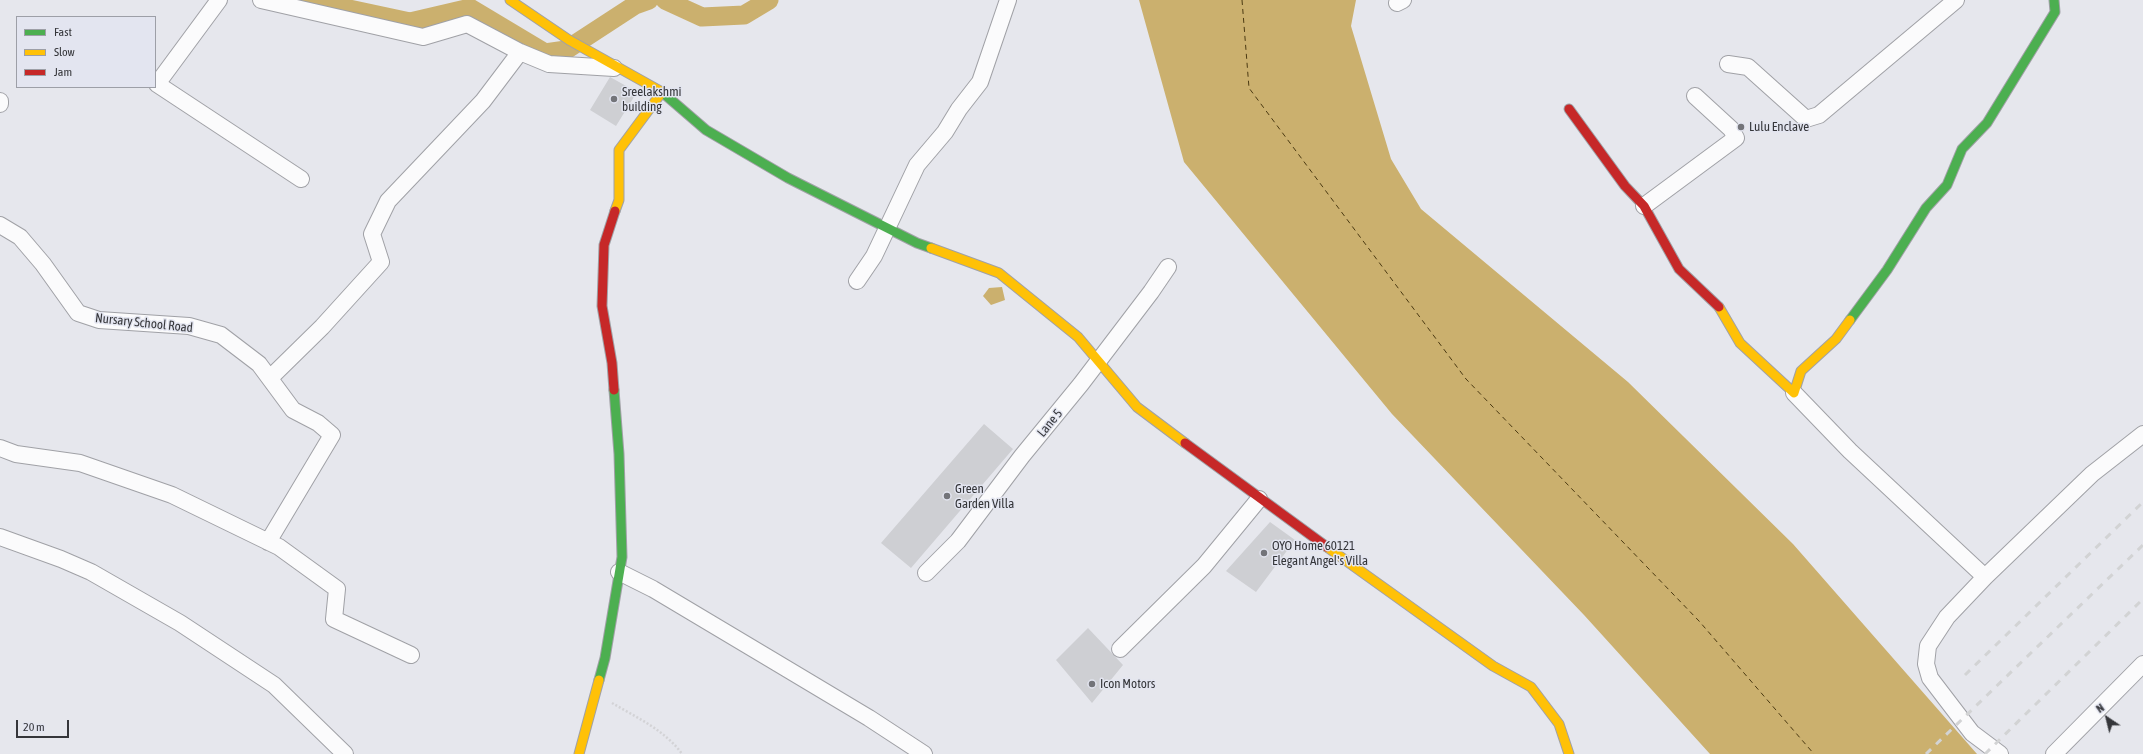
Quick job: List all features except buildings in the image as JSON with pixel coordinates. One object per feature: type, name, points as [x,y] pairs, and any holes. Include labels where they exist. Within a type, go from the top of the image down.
[{"type":"street","points":[[219,0],[157,84],[301,179]]},
{"type":"street","points":[[261,0],[423,37],[467,24],[520,52],[549,64],[619,68]]},
{"type":"street","points":[[510,0],[568,40],[662,92],[706,130],[788,178],[917,243],[999,273],[1078,337],[1137,407],[1260,499],[1493,666],[1531,687],[1559,724],[1570,754]]},
{"type":"street","points":[[857,281],[874,256],[917,165],[945,132],[959,109],[980,82],[1008,0]]},
{"type":"street","points":[[1728,64],[1748,67],[1806,119],[1819,115],[1956,0]]},
{"type":"street","points":[[1794,393],[1801,371],[1836,339],[1888,270],[1926,208],[1948,185],[1962,149],[1986,123],[2055,12],[2054,0]]},
{"type":"street","points":[[270,378],[322,327],[381,262],[372,234],[388,201],[483,101],[520,52]]},
{"type":"street","points":[[579,754],[605,658],[622,557],[619,454],[612,362],[602,306],[604,245],[619,200],[619,150],[662,92]]},
{"type":"street","points":[[1644,206],[1736,138],[1731,129],[1695,96]]},
{"type":"street","points":[[1569,109],[1625,186],[1644,206],[1679,269],[1717,304],[1740,343],[1794,393],[1850,451],[1986,577]]},
{"type":"street","name":"Nursary School Road","points":[[0,225],[20,237],[43,264],[78,313],[100,320],[189,326],[221,335],[258,364],[293,410],[318,423],[332,435],[268,542]]},
{"type":"street","name":"Lane 5","points":[[926,573],[958,541],[1151,292],[1168,267]]},
{"type":"street","points":[[2000,754],[1972,732],[1930,678],[1926,664],[1928,646],[1947,617],[1986,577],[2092,474],[2143,434]]},
{"type":"street","points":[[0,448],[16,454],[80,463],[172,495],[280,547],[337,590],[334,619],[411,655]]},
{"type":"street","points":[[1120,649],[1204,566],[1260,499]]},
{"type":"street","points":[[0,537],[61,558],[91,572],[180,623],[274,685],[345,754]]},
{"type":"street","points":[[619,572],[653,589],[772,660],[801,679],[869,718],[924,754]]},
{"type":"street","points":[[2054,754],[2143,664]]},
{"type":"path","points":[[596,694],[641,720],[676,745],[682,754]]},
{"type":"shaded area","points":[[1139,0],[1356,0],[1351,26],[1391,159],[1421,209],[1628,382],[1793,544],[1977,754],[1710,754],[1584,615],[1392,414],[1184,162]]},
{"type":"shaded area","points":[[1002,287],[1005,300],[991,305],[983,296],[989,288]]},
{"type":"waterway","points":[[307,0],[410,22],[470,8],[545,53],[566,50],[635,5],[649,0]]},
{"type":"waterway","points":[[665,0],[702,17],[744,15],[769,0]]},
{"type":"ferry route","points":[[1242,0],[1249,88],[1466,379],[1699,621],[1814,754]]},
{"type":"railway","points":[[1965,675],[2143,502]]},
{"type":"railway","points":[[1926,754],[2143,545]]},
{"type":"railway","points":[[1985,754],[2143,599]]},
{"type":"traffic: fast","points":[[1850,320],[1887,270],[1926,208],[1947,185],[1962,149],[1987,123],[2055,12],[2054,0]]},
{"type":"traffic: fast","points":[[662,92],[706,130],[788,178],[917,243],[931,248]]},
{"type":"traffic: fast","points":[[599,680],[605,658],[622,557],[619,454],[614,390]]},
{"type":"traffic: slow","points":[[510,0],[569,40],[662,92],[619,150],[619,200],[615,211]]},
{"type":"traffic: slow","points":[[931,248],[999,273],[1078,337],[1137,407],[1185,443]]},
{"type":"traffic: slow","points":[[1719,307],[1740,343],[1794,393],[1801,371],[1836,339],[1850,320]]},
{"type":"traffic: slow","points":[[1327,547],[1493,666],[1531,687],[1559,724],[1569,754]]},
{"type":"traffic: slow","points":[[579,754],[599,680]]},
{"type":"traffic: jam","points":[[1569,109],[1625,186],[1644,206],[1679,269],[1719,307]]},
{"type":"traffic: jam","points":[[614,390],[612,363],[602,306],[604,245],[615,211]]},
{"type":"traffic: jam","points":[[1185,443],[1327,547]]},
{"type":"place","name":"Sreelakshmi building","points":[[614,99]]},
{"type":"place","name":"Lulu Enclave","points":[[1741,127]]},
{"type":"place","name":"Green Garden Villa","points":[[947,496]]},
{"type":"place","name":"OYO Home 60121 Elegant Angel's Villa","points":[[1264,553]]},
{"type":"place","name":"Icon Motors","points":[[1092,684]]}]
